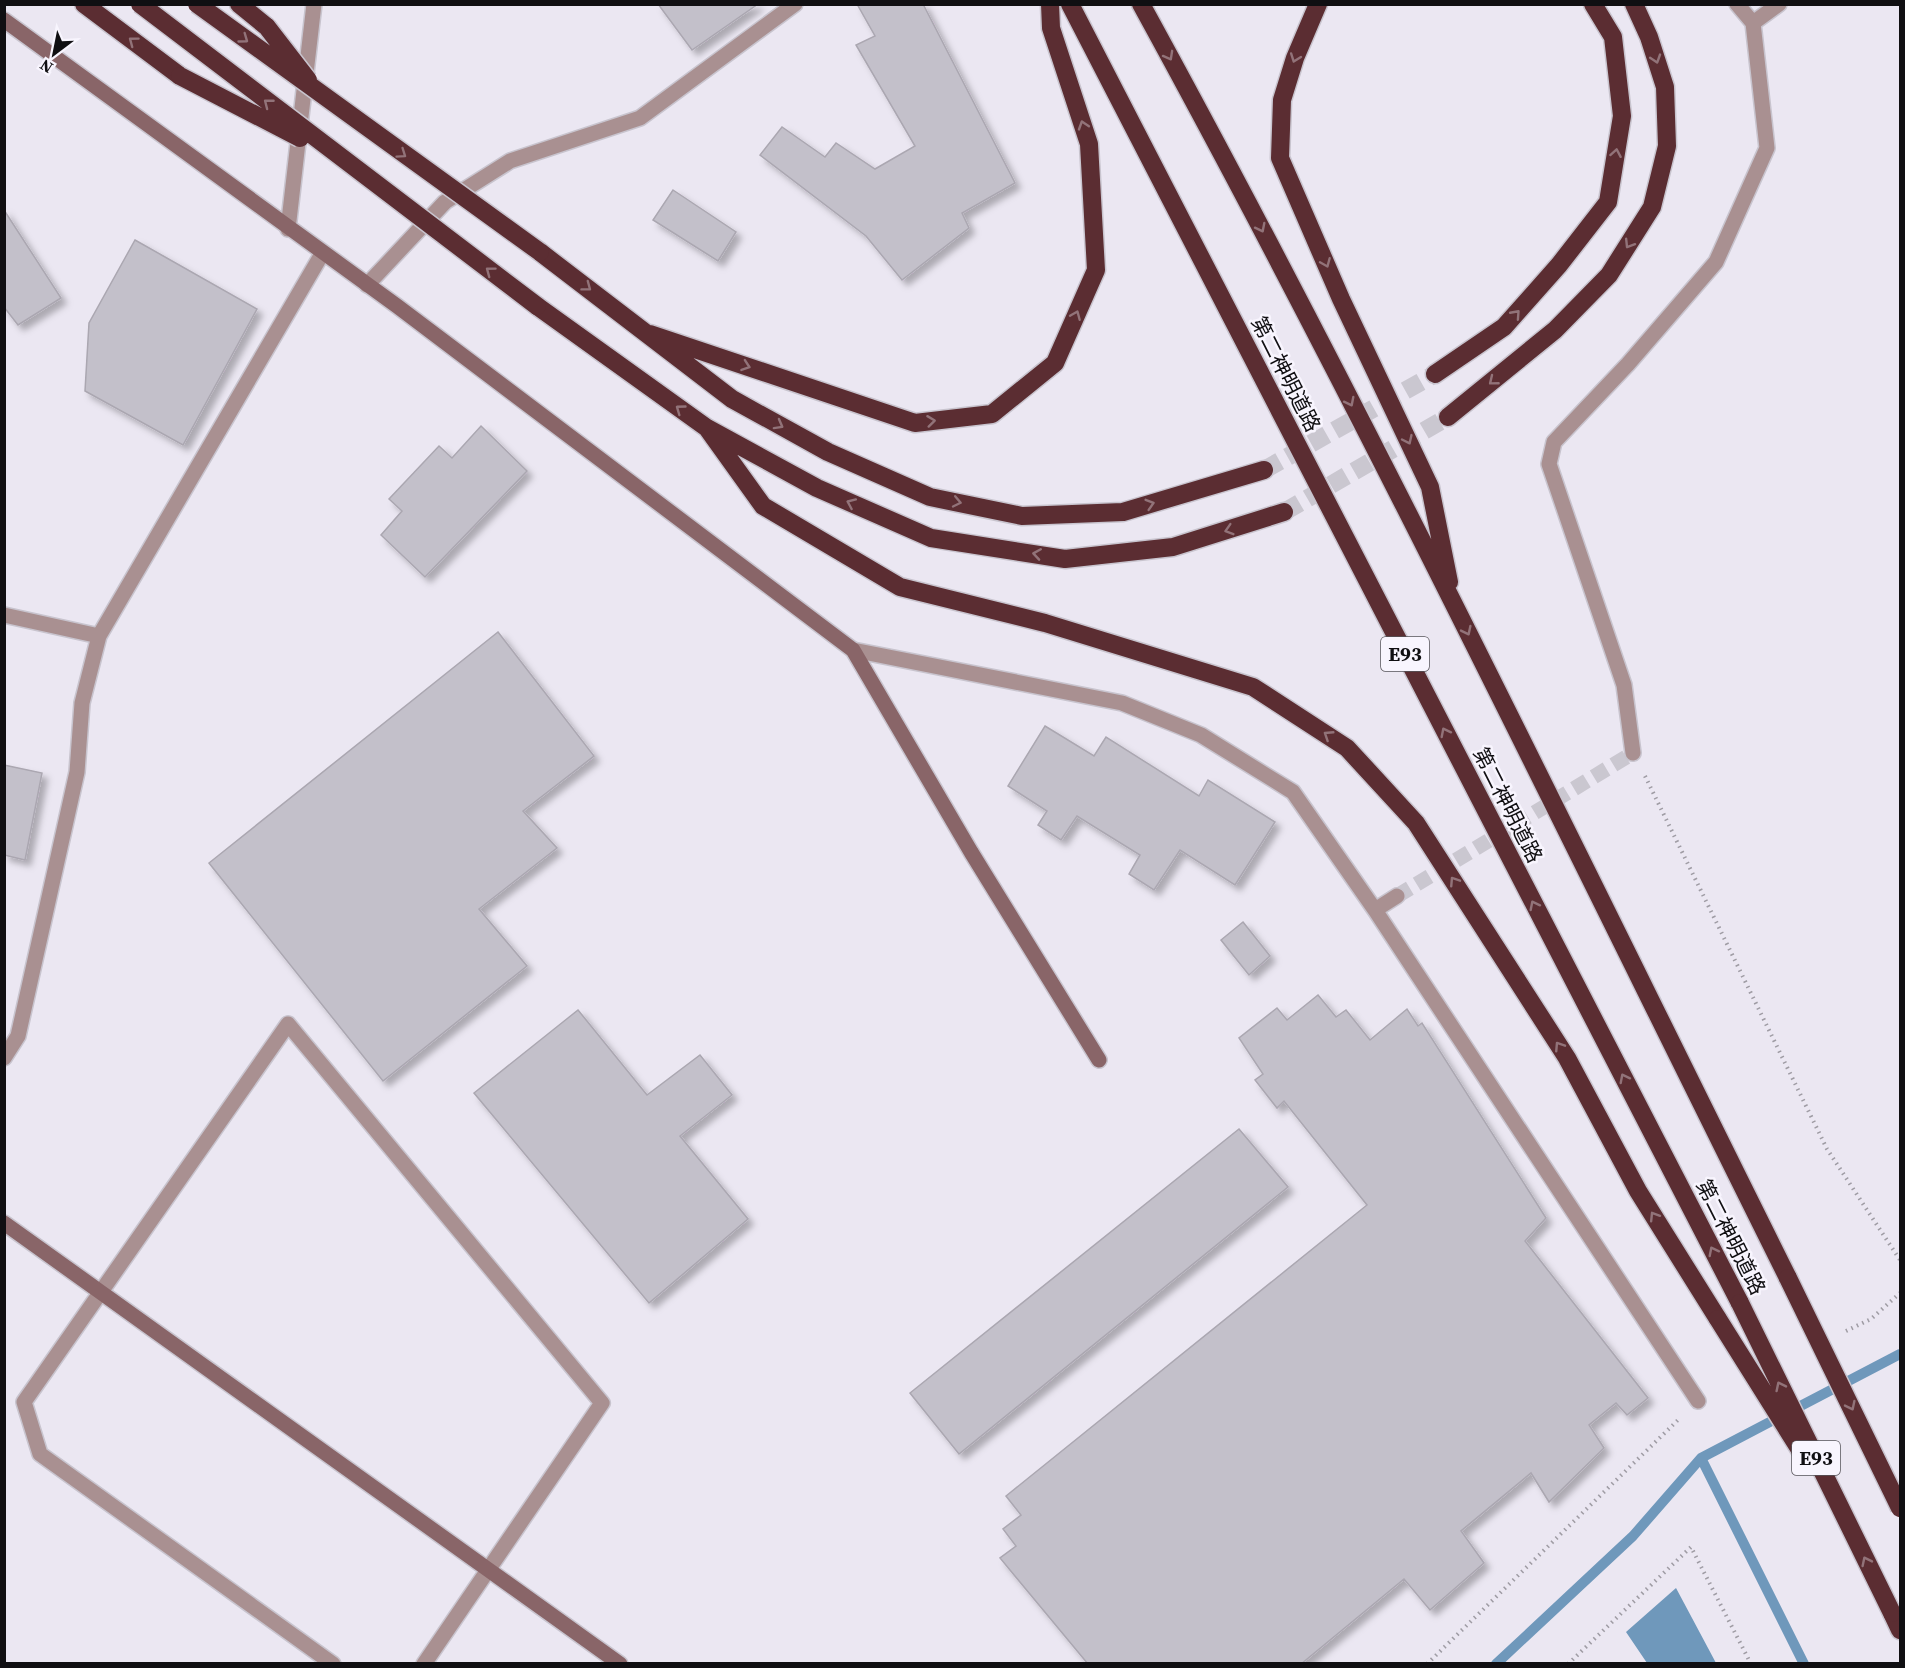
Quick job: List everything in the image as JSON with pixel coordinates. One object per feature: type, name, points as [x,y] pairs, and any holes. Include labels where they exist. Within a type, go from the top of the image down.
[{"type":"highway","points":[[84,4],[180,76],[342,160]]},
{"type":"highway","points":[[141,4],[342,160],[537,306],[707,428],[817,488],[931,538],[1065,559],[1173,547],[1284,512]]},
{"type":"highway","points":[[197,4],[322,97],[540,252],[732,399],[828,452],[930,497],[1022,516],[1123,512],[1264,470]]},
{"type":"highway","points":[[239,4],[267,27],[322,97]]},
{"type":"highway","points":[[650,334],[915,423],[992,414],[1055,363],[1096,270],[1089,144],[1051,28],[1050,4]]},
{"type":"highway","name":"第二神明道路","points":[[1070,4],[1740,1304],[1900,1630]]},
{"type":"highway","name":"第二神明道路","points":[[1141,4],[1222,153],[1454,605],[1900,1508]]},
{"type":"highway","points":[[1318,4],[1295,58],[1282,100],[1280,158],[1341,299],[1430,487],[1454,605]]},
{"type":"highway","points":[[1435,374],[1504,327],[1559,265],[1608,202],[1622,116],[1614,37],[1593,4]]},
{"type":"highway","points":[[1448,417],[1563,322],[1609,275],[1652,207],[1667,146],[1665,87],[1649,37],[1634,4]]},
{"type":"highway","points":[[707,428],[763,506],[900,587],[1045,623],[1253,687],[1347,748],[1416,823],[1567,1058],[1638,1191],[1854,1536]]},
{"type":"street","points":[[288,229],[314,4]]},
{"type":"street","points":[[367,285],[445,202],[510,161],[640,118],[795,4]]},
{"type":"street","points":[[1633,753],[1624,685],[1549,464],[1554,442],[1628,364],[1716,262],[1767,148],[1752,22],[1737,4]]},
{"type":"street","points":[[1752,22],[1779,4]]},
{"type":"street","points":[[4,20],[367,285],[853,650],[970,852],[1099,1060]]},
{"type":"street","points":[[4,1058],[18,1036],[70,807],[77,772],[82,703],[99,636],[322,254]]},
{"type":"street","points":[[4,615],[99,636]]},
{"type":"street","points":[[853,650],[1122,703],[1201,735],[1293,792],[1375,910],[1698,1401]]},
{"type":"street","points":[[1375,910],[1397,896]]},
{"type":"street","points":[[333,1664],[40,1454],[24,1402],[99,1291],[288,1023],[602,1403],[486,1568],[424,1664]]},
{"type":"street","points":[[4,1223],[620,1664]]},
{"type":"path","points":[[1633,753],[1827,1149],[1900,1260]]},
{"type":"path","points":[[1838,1334],[1871,1319],[1900,1293]]},
{"type":"path","points":[[1427,1664],[1698,1401]]},
{"type":"path","points":[[1568,1664],[1691,1547],[1751,1664]]},
{"type":"water","points":[[1676,1588],[1716,1663],[1647,1663],[1626,1632]]},
{"type":"building","points":[[658,4],[758,4],[692,50]]},
{"type":"building","points":[[857,4],[923,4],[1015,183],[962,213],[969,228],[902,280],[866,236],[760,155],[782,127],[825,157],[836,143],[875,169],[915,146],[856,45],[875,36]]},
{"type":"building","points":[[673,190],[736,232],[718,261],[653,220]]},
{"type":"building","points":[[4,210],[61,298],[18,325],[4,307]]},
{"type":"building","points":[[135,240],[257,309],[183,445],[85,391],[89,323]]},
{"type":"building","points":[[481,426],[527,471],[425,577],[381,535],[402,511],[389,499],[439,446],[452,458]]},
{"type":"building","points":[[498,632],[594,756],[523,811],[557,848],[479,909],[527,966],[383,1081],[209,863]]},
{"type":"building","points":[[1045,726],[1094,756],[1106,737],[1199,796],[1208,780],[1275,822],[1235,885],[1180,850],[1154,890],[1129,874],[1140,855],[1077,816],[1061,840],[1038,825],[1047,811],[1008,786]]},
{"type":"building","points":[[4,765],[42,773],[25,860],[4,855]]},
{"type":"building","points":[[1243,922],[1270,956],[1249,975],[1221,940]]},
{"type":"building","points":[[1318,995],[1336,1017],[1346,1010],[1370,1040],[1407,1009],[1418,1026],[1422,1023],[1546,1218],[1525,1241],[1648,1398],[1627,1415],[1616,1403],[1589,1425],[1604,1448],[1549,1502],[1531,1473],[1461,1531],[1484,1563],[1430,1610],[1404,1579],[1301,1664],[1088,1664],[1000,1558],[1016,1546],[1003,1529],[1021,1515],[1006,1496],[1367,1205],[1284,1101],[1277,1108],[1255,1080],[1263,1074],[1239,1038],[1277,1008],[1287,1020]]},
{"type":"building","points":[[578,1010],[647,1095],[700,1055],[732,1095],[680,1136],[748,1219],[649,1303],[474,1093]]},
{"type":"building","points":[[1239,1129],[1288,1187],[959,1454],[910,1393]]},
{"type":"waterway","points":[[1496,1664],[1633,1536],[1701,1458],[1900,1354]]},
{"type":"waterway","points":[[1701,1458],[1804,1664]]},
{"type":"tunnel","points":[[1264,470],[1435,374]]},
{"type":"tunnel","points":[[1284,512],[1448,417]]},
{"type":"tunnel","points":[[1397,896],[1633,753]]}]
